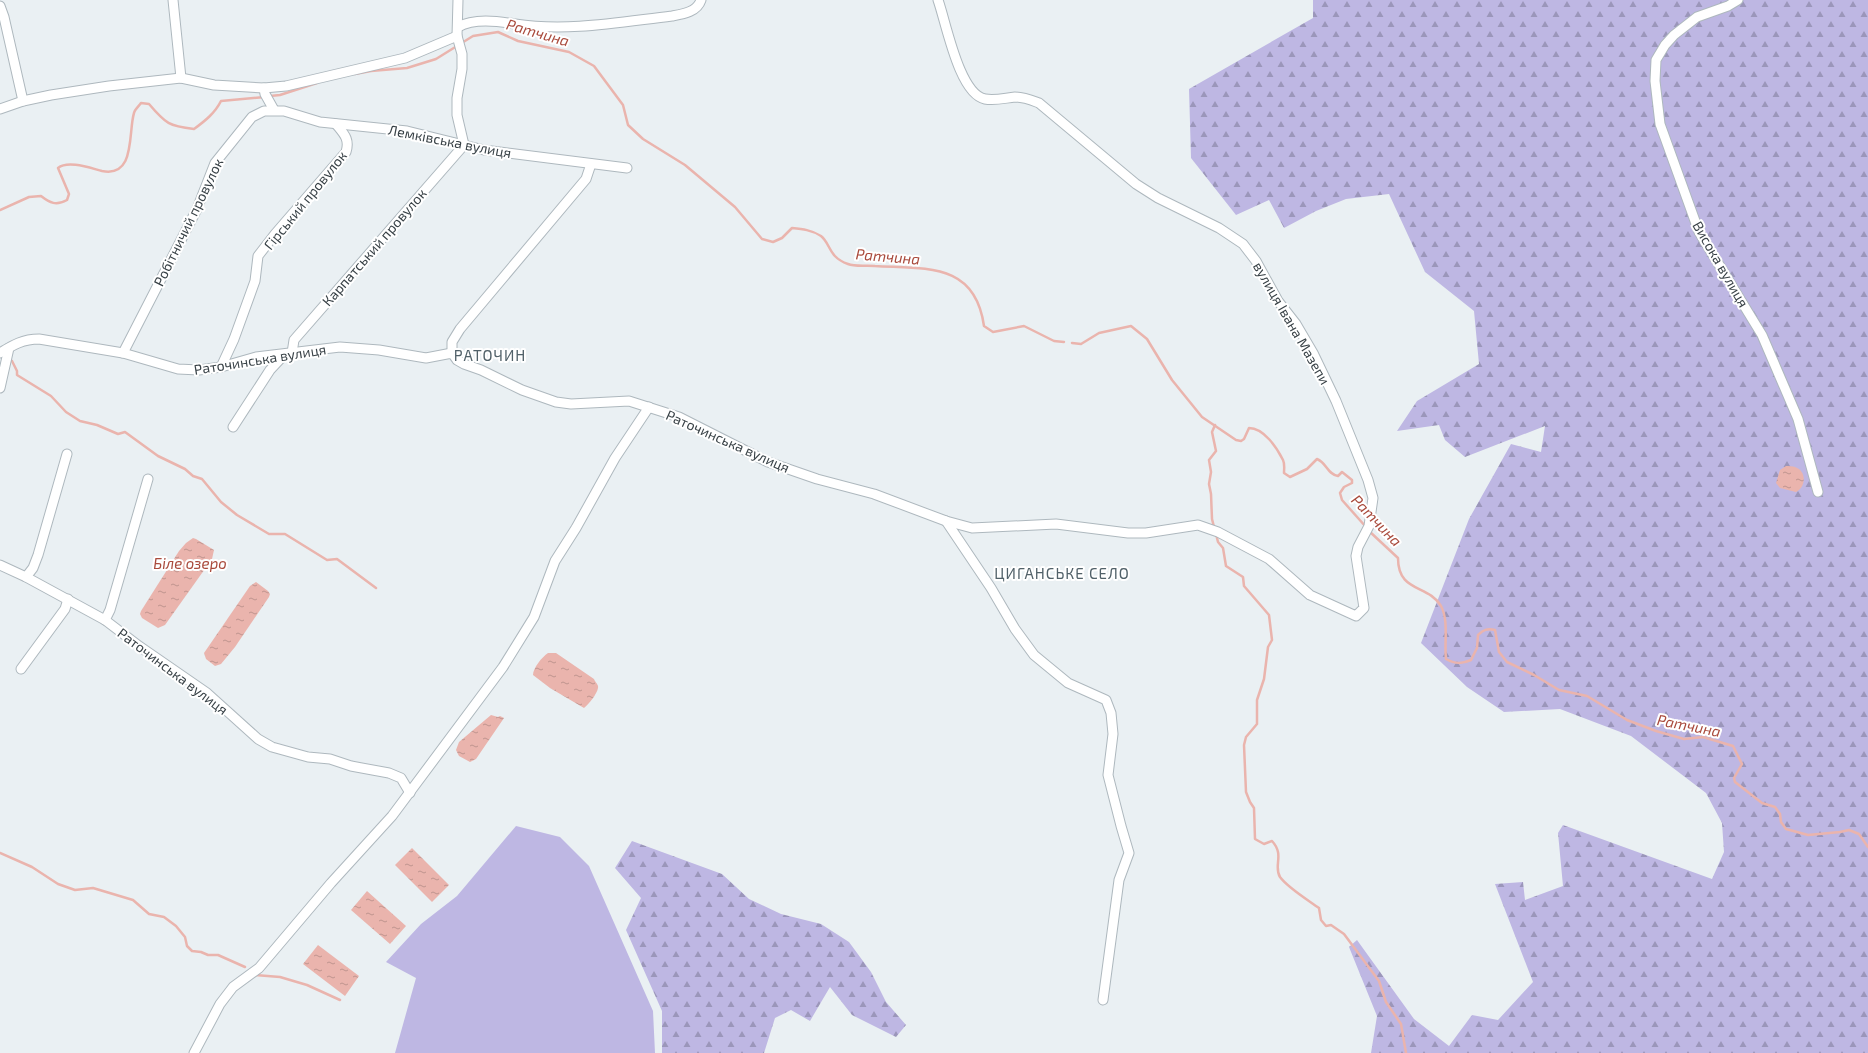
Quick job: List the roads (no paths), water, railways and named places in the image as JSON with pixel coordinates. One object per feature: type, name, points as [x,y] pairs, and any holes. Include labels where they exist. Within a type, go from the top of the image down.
[{"type":"street","points":[[173,0],[181,78]]},
{"type":"street","points":[[458,0],[458,35],[462,54],[462,69],[457,98],[457,115],[464,145]]},
{"type":"street","points":[[0,109],[23,101],[109,86],[181,78],[268,98],[286,86],[405,58],[458,35],[473,23],[498,21],[543,27],[570,28],[672,16],[686,13],[694,9],[699,6],[701,0]]},
{"type":"street","name":"вулиця Івана Мазепи","points":[[938,0],[941,15],[960,67],[967,83],[974,93],[983,99],[997,100],[1016,97],[1027,98],[1039,103],[1136,184],[1158,198],[1219,228],[1243,244],[1256,260],[1278,301],[1296,324],[1313,353],[1336,401],[1368,480],[1373,498],[1369,526],[1358,547]]},
{"type":"street","name":"Висока вулиця","points":[[1738,0],[1728,6],[1697,17],[1674,35],[1665,45],[1656,60],[1655,74],[1660,124],[1699,232],[1762,335],[1798,419],[1818,492]]},
{"type":"street","points":[[0,6],[4,17],[23,101]]},
{"type":"street","name":"Лемківська вулиця","points":[[268,98],[284,111],[320,122],[407,130],[484,150],[627,168]]},
{"type":"street","name":"Робітничий провулок","points":[[123,353],[197,209],[214,163],[252,117],[264,111],[268,98]]},
{"type":"street","name":"Гірський провулок","points":[[221,367],[234,339],[255,281],[258,256],[275,234],[346,152],[349,144],[346,135],[336,124]]},
{"type":"street","name":"Карпатський провулок","points":[[288,354],[294,340],[464,145]]},
{"type":"street","points":[[452,353],[452,342],[460,329],[586,179],[591,164]]},
{"type":"street","name":"Раточинська вулиця","points":[[5,352],[27,339],[38,339],[123,353],[178,369],[199,370],[221,367],[256,357],[340,347],[379,350],[426,358],[435,358],[452,353],[464,364],[481,370],[522,390],[556,402],[571,404],[629,401],[679,416],[768,462],[817,479],[874,494],[946,522],[972,528],[1056,524],[1128,533],[1146,533],[1198,525],[1218,532],[1269,559],[1310,595],[1356,616],[1364,608],[1358,577],[1356,556],[1358,547]]},
{"type":"street","points":[[0,388],[5,369],[5,352]]},
{"type":"street","points":[[233,428],[270,370],[288,354]]},
{"type":"street","points":[[194,1053],[220,1004],[233,987],[259,968],[331,883],[392,816],[509,657],[534,617],[555,561],[576,528],[615,458],[649,407]]},
{"type":"street","points":[[26,577],[33,568],[38,555],[67,454]]},
{"type":"street","points":[[105,620],[110,610],[148,479]]},
{"type":"street","points":[[946,522],[991,588],[1034,656],[1068,683],[1106,700],[1111,712],[1113,734],[1108,775],[1121,826],[1130,853],[1119,880],[1103,1000]]},
{"type":"street","points":[[0,565],[2,572],[0,576]]},
{"type":"street","name":"Раточинська вулиця","points":[[0,565],[26,577],[105,620],[139,646],[207,693],[258,739],[272,747],[308,757],[330,759],[351,766],[389,773],[401,778],[410,793]]},
{"type":"street","points":[[21,669],[65,609],[68,600]]},
{"type":"water","points":[[1786,466],[1794,467],[1802,472],[1804,479],[1802,487],[1796,492],[1780,488],[1776,483],[1780,470]]},
{"type":"water","name":"Біле озеро","points":[[193,538],[214,550],[212,559],[165,625],[158,628],[142,618],[140,614],[141,611],[179,551]]},
{"type":"water","points":[[256,582],[268,591],[270,594],[269,597],[235,647],[221,664],[215,666],[206,659],[204,653],[250,586]]},
{"type":"water","points":[[548,653],[556,653],[594,679],[598,686],[597,690],[592,699],[584,708],[550,688],[533,675],[534,669],[538,663]]},
{"type":"water","points":[[491,715],[504,718],[476,759],[470,762],[459,756],[456,750],[459,742]]},
{"type":"water","points":[[412,848],[449,885],[432,902],[395,865]]},
{"type":"water","points":[[367,891],[406,926],[390,944],[351,910]]},
{"type":"water","points":[[318,945],[359,976],[345,996],[303,964]]},
{"type":"waterway","name":"Ратчина","points":[[355,74],[407,68],[436,59],[473,36],[498,32],[518,41],[569,52],[594,66],[623,105],[628,125],[643,139],[685,165],[735,207],[762,239],[773,242],[782,238],[792,228],[803,229],[821,236],[837,258],[851,265],[930,269],[945,273],[959,280],[970,290],[979,305],[984,326],[993,332],[1024,326],[1054,341],[1064,342]]},
{"type":"waterway","name":"Ратчина","points":[[270,96],[280,95],[317,83]]},
{"type":"waterway","name":"Ратчина","points":[[0,210],[29,197],[41,196],[53,203],[60,203],[67,200],[69,194],[58,168],[62,166],[79,165],[102,171],[113,171],[120,168],[125,161],[128,152],[134,113],[141,103],[149,104],[168,123],[179,127],[194,129],[216,109],[221,101],[265,97]]},
{"type":"waterway","name":"Ратчина","points":[[1072,343],[1081,344],[1099,333],[1131,326],[1147,339],[1172,380],[1202,417],[1236,440],[1241,441],[1244,439],[1249,428],[1260,431],[1277,450],[1284,462],[1284,473],[1290,477],[1307,469],[1317,459],[1334,475],[1338,476],[1342,472],[1352,480],[1352,483],[1344,487],[1340,493],[1342,500],[1366,527]]},
{"type":"waterway","points":[[9,360],[12,361],[17,371],[17,375],[51,396],[66,412],[80,421],[97,425],[118,434],[125,432],[158,456],[185,469],[193,476],[202,479],[221,502],[237,515],[269,534],[285,534],[327,560],[337,559],[376,588]]},
{"type":"waterway","points":[[1214,527],[1209,484],[1211,472],[1209,460],[1216,451],[1212,432],[1215,425]]},
{"type":"waterway","name":"Ратчина","points":[[1369,531],[1398,558],[1399,569],[1408,583],[1429,594],[1441,606],[1446,625],[1446,659],[1458,663],[1471,660],[1477,648],[1478,635],[1485,630],[1495,630],[1499,652],[1507,662],[1534,675],[1559,690],[1587,696],[1627,720],[1656,731],[1684,739],[1703,737],[1733,746],[1742,764],[1734,778],[1735,782],[1762,803],[1775,807],[1780,814],[1781,822],[1786,829],[1808,835],[1849,830],[1859,834],[1868,847]]},
{"type":"waterway","points":[[1216,534],[1218,542],[1223,548],[1226,566],[1243,577],[1244,586],[1269,615],[1272,640],[1268,647],[1264,679],[1257,700],[1257,724],[1246,737],[1244,745],[1246,792],[1254,808],[1255,839],[1264,844],[1272,841],[1278,851],[1278,873],[1280,877],[1293,890],[1319,908],[1321,920],[1326,926],[1331,925],[1344,934],[1379,981],[1386,1002],[1401,1024],[1406,1053]]},
{"type":"waterway","points":[[0,853],[32,867],[58,884],[75,890],[93,888],[133,900],[149,914],[164,917],[176,926],[185,937],[187,946],[192,951],[201,952],[208,955],[218,955],[245,967]]},
{"type":"waterway","points":[[255,975],[280,977],[307,985],[340,1000]]},
{"type":"district","name":"РАТОЧИН","points":[[490,355]]},
{"type":"district","name":"ЦИГАНСЬКЕ СЕЛО","points":[[1062,573]]}]
